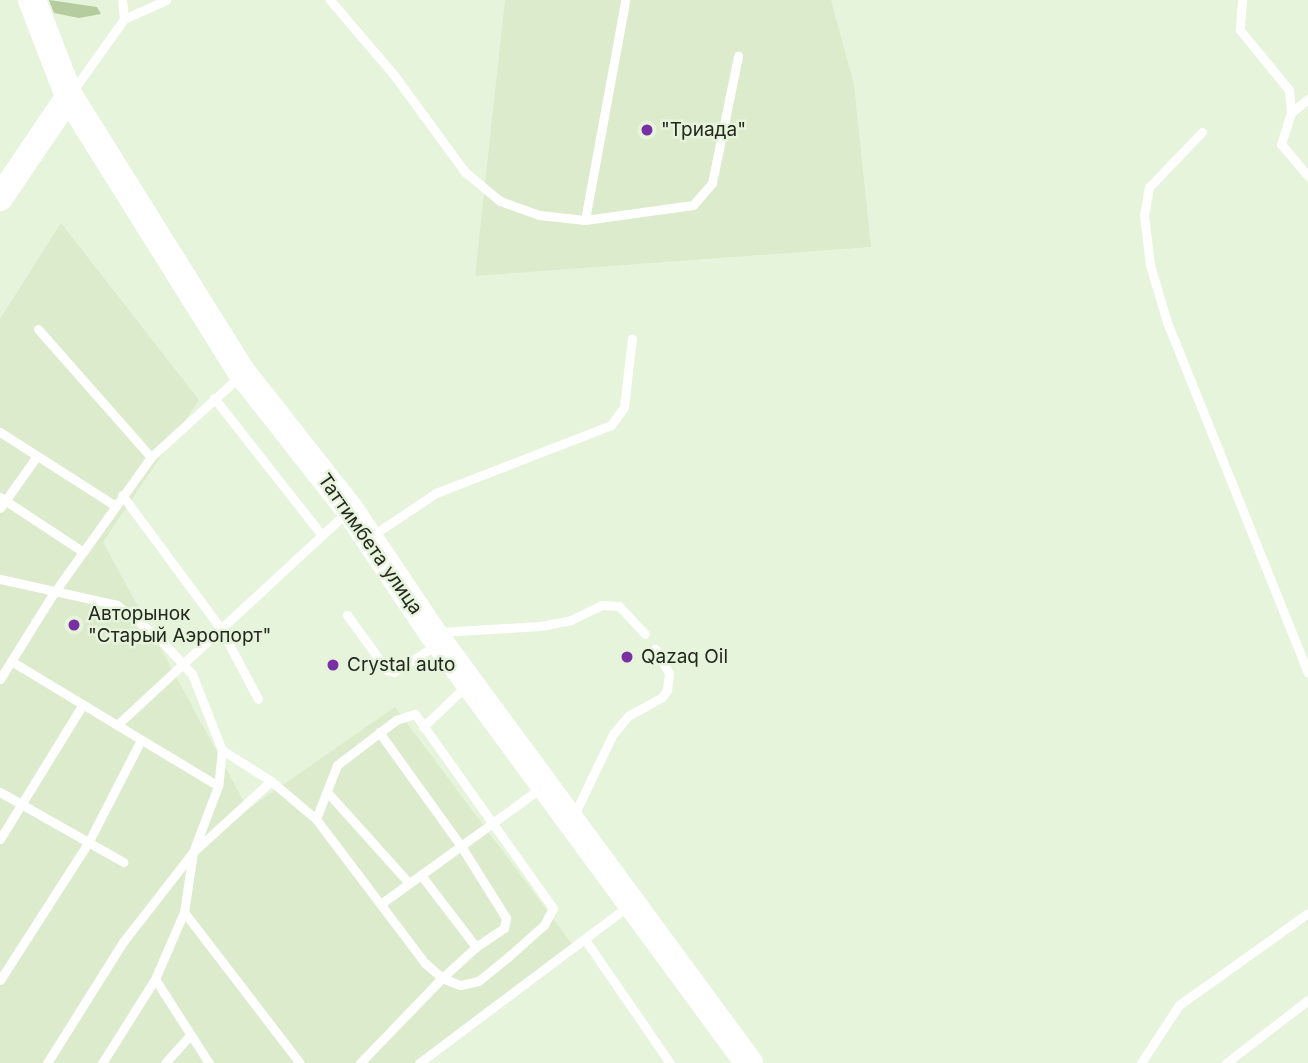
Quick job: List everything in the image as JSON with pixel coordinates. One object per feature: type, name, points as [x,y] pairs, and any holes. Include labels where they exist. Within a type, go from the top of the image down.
[{"type":"main road","name":"Таттимбета улица","points":[[32,0],[69,96],[243,373],[350,510],[436,638],[547,784],[571,822],[749,1063]]},
{"type":"street","points":[[0,198],[69,96]]},
{"type":"lane","points":[[122,0],[124,19]]},
{"type":"lane","points":[[69,96],[124,19],[166,0]]},
{"type":"lane","points":[[330,0],[394,75],[465,172],[499,201],[539,215],[585,220],[693,205],[712,183],[738,56]]},
{"type":"lane","points":[[1242,0],[1240,30],[1289,90],[1291,113],[1281,144],[1308,176]]},
{"type":"lane","points":[[585,220],[625,1]]},
{"type":"lane","points":[[1291,113],[1308,99]]},
{"type":"lane","points":[[1202,132],[1149,187],[1144,215],[1150,265],[1167,322],[1308,673]]},
{"type":"lane","points":[[38,329],[150,457]]},
{"type":"lane","points":[[368,537],[436,493],[611,425],[624,407],[632,338]]},
{"type":"lane","points":[[0,680],[53,594],[150,457],[243,373]]},
{"type":"lane","points":[[214,398],[322,535]]},
{"type":"lane","points":[[0,432],[114,505]]},
{"type":"lane","points":[[37,456],[2,502],[82,551]]},
{"type":"lane","points":[[122,495],[221,629],[258,699]]},
{"type":"lane","points":[[117,725],[350,510]]},
{"type":"lane","points":[[1,581],[53,594],[117,605],[159,638],[183,663],[222,750],[218,786],[192,852],[184,912],[155,979],[102,1063]]},
{"type":"lane","points":[[347,615],[394,672],[436,638],[541,626],[571,620],[602,605],[620,606],[645,634]]},
{"type":"lane","points":[[571,822],[612,734],[628,716],[662,697],[667,690],[669,673],[655,649]]},
{"type":"lane","points":[[11,661],[218,786]]},
{"type":"lane","points":[[423,727],[470,682]]},
{"type":"lane","points":[[0,839],[83,704]]},
{"type":"lane","points":[[222,750],[271,780],[316,819],[442,978],[460,985],[478,981],[544,925],[553,908],[494,821],[423,727],[409,713],[379,732],[337,765],[316,819]]},
{"type":"lane","points":[[360,1063],[442,978],[507,923],[461,846],[379,732]]},
{"type":"lane","points":[[0,980],[88,843],[141,740]]},
{"type":"lane","points":[[47,1063],[123,942],[192,852],[271,780]]},
{"type":"lane","points":[[382,903],[547,784]]},
{"type":"lane","points":[[0,792],[123,862]]},
{"type":"lane","points":[[328,793],[410,883]]},
{"type":"lane","points":[[421,875],[477,947]]},
{"type":"lane","points":[[419,1063],[586,941],[632,903]]},
{"type":"lane","points":[[184,912],[300,1063]]},
{"type":"lane","points":[[1141,1063],[1179,1004],[1308,912]]},
{"type":"lane","points":[[586,941],[670,1063]]},
{"type":"lane","points":[[155,979],[209,1063]]},
{"type":"lane","points":[[1226,1063],[1308,1000]]},
{"type":"lane","points":[[165,1063],[190,1035]]},
{"type":"shaded area","points":[[49,0],[97,7],[101,14],[79,18],[54,13]]},
{"type":"shaded area","points":[[505,0],[831,0],[854,85],[871,247],[475,276]]},
{"type":"shaded area","name":"Авторынок \"Старый Аэропорт\"","points":[[61,223],[199,400],[103,542],[248,809],[395,707],[575,948],[415,1063],[0,1063],[0,319]]},
{"type":"place","name":"\"Триада\"","points":[[647,130]]},
{"type":"place","name":"Авторынок \"Старый Аэропорт\"","points":[[74,625]]},
{"type":"place","name":"Qazaq Oil","points":[[627,657]]},
{"type":"place","name":"Crystal auto","points":[[333,665]]}]
